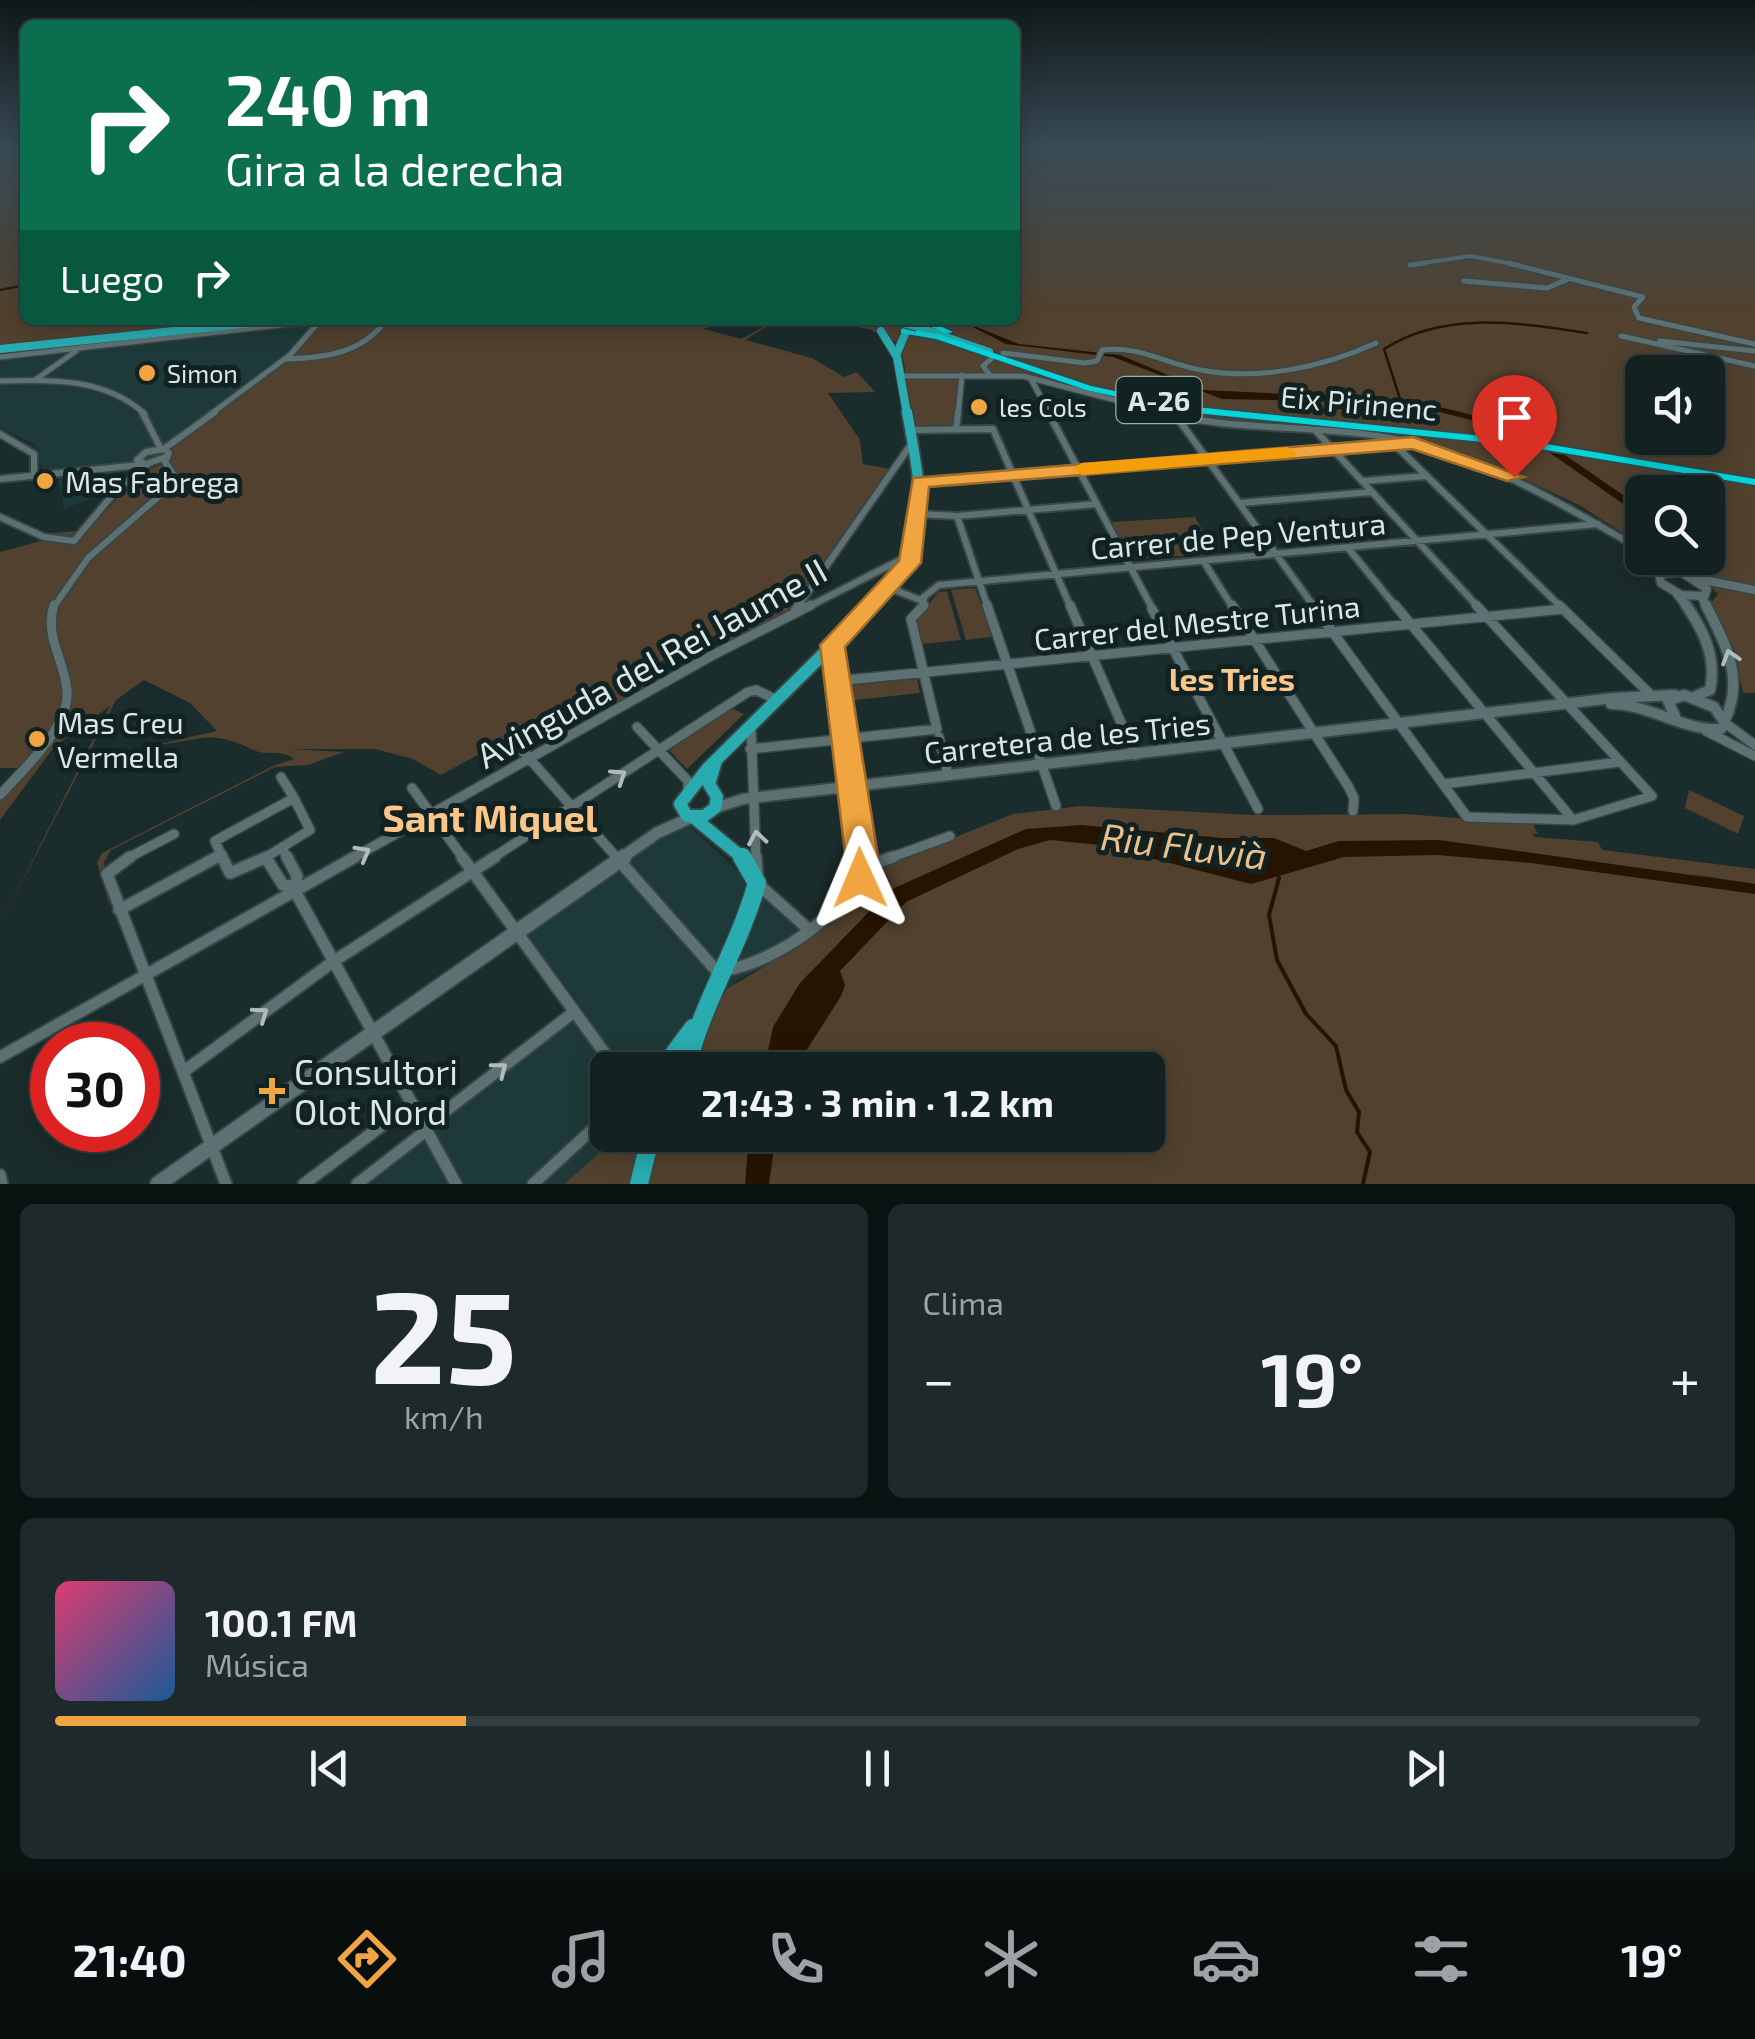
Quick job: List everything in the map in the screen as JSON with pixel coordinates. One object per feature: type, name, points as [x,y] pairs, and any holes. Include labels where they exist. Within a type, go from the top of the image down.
[{"type":"highway","points":[[924,325],[1053,376]]},
{"type":"highway","points":[[902,334],[938,337],[1053,376]]},
{"type":"highway","name":"Eix Pirinenc","points":[[1053,376],[1210,413],[1590,448],[1755,480]]},
{"type":"highway","name":"Eix Pirinenc","points":[[1497,437],[1755,480]]},
{"type":"main road","points":[[0,353],[264,325]]},
{"type":"main road","points":[[657,833],[701,776],[890,588],[912,556],[920,482],[896,357],[881,331],[873,325]]},
{"type":"main road","points":[[896,357],[902,334],[912,325]]},
{"type":"main road","name":"Eix Pirinenc","points":[[923,325],[1053,376]]},
{"type":"main road","points":[[881,331],[902,334]]},
{"type":"main road","points":[[716,761],[710,780],[716,833]]},
{"type":"main road","points":[[685,795],[702,788],[714,801]]},
{"type":"main road","points":[[675,1052],[702,1015],[724,974],[756,881],[716,833],[683,812],[685,795]]},
{"type":"main road","points":[[158,1184],[619,859],[714,801]]},
{"type":"main road","points":[[689,1052],[702,1015]]},
{"type":"main road","points":[[638,1184],[647,1152]]},
{"type":"street","points":[[1410,265],[1481,257],[1646,298],[1634,307],[1633,313],[1639,318],[1755,347]]},
{"type":"street","points":[[1464,281],[1547,288],[1566,280]]},
{"type":"street","points":[[0,353],[80,348],[267,325]]},
{"type":"street","points":[[300,325],[308,326],[309,333]]},
{"type":"street","points":[[0,479],[143,462],[165,455],[286,359],[318,325]]},
{"type":"street","points":[[286,359],[315,358],[371,340],[382,325]]},
{"type":"street","points":[[1755,347],[1620,336],[1755,366]]},
{"type":"street","points":[[1003,354],[1072,363],[1098,358],[1102,350],[1120,348],[1221,372],[1338,359],[1376,342]]},
{"type":"street","points":[[35,380],[80,348]]},
{"type":"street","points":[[990,374],[984,366],[991,359]]},
{"type":"street","points":[[900,376],[990,374],[1031,379],[1176,416],[1413,443],[1499,470],[1625,541]]},
{"type":"street","points":[[956,430],[962,375]]},
{"type":"street","points":[[1031,379],[1258,809]]},
{"type":"street","points":[[0,381],[81,384],[124,398],[148,417],[175,476],[173,484],[85,561],[54,606],[49,624],[67,691],[65,703],[46,746],[24,765],[0,795]]},
{"type":"street","points":[[1176,416],[1467,816],[1573,820],[1652,796],[1315,430]]},
{"type":"street","points":[[910,430],[993,429],[1135,754]]},
{"type":"street","points":[[0,434],[34,454],[34,473]]},
{"type":"street","points":[[0,517],[44,536],[74,541],[143,462],[156,440]]},
{"type":"street","points":[[794,612],[912,443]]},
{"type":"street","points":[[920,482],[1413,443]]},
{"type":"street","points":[[1394,444],[1651,695]]},
{"type":"street","points":[[146,452],[165,455]]},
{"type":"street","points":[[1363,481],[1426,476]]},
{"type":"street","points":[[1240,503],[1372,492]]},
{"type":"street","points":[[918,514],[957,516],[1097,504]]},
{"type":"street","points":[[957,516],[1056,806]]},
{"type":"street","name":"Carrer de Pep Ventura","points":[[924,599],[940,585],[1490,538],[1599,524]]},
{"type":"street","points":[[1348,548],[1573,820]]},
{"type":"street","name":"Avinguda del Rei Jaume II","points":[[0,1058],[294,889],[794,612],[912,556]]},
{"type":"street","points":[[1204,562],[1352,794],[1353,810]]},
{"type":"street","points":[[1659,575],[1661,583],[1675,592],[1696,621],[1712,662],[1710,690],[1694,697]]},
{"type":"street","points":[[1675,575],[1755,592]]},
{"type":"street","points":[[1691,576],[1705,594],[1736,676],[1733,707],[1721,729],[1705,730]]},
{"type":"street","points":[[890,588],[924,599],[926,604],[910,620],[948,775]]},
{"type":"street","points":[[1675,592],[1755,592]]},
{"type":"street","name":"Carrer del Mestre Turina","points":[[836,678],[1563,609]]},
{"type":"street","points":[[536,724],[519,740],[531,759],[724,974],[751,964],[806,927],[851,892],[862,868],[832,645]]},
{"type":"street","points":[[812,664],[836,678]]},
{"type":"street","points":[[183,1072],[334,961],[752,690],[777,700]]},
{"type":"street","points":[[1755,745],[1725,722],[1714,707],[1694,697],[1675,695],[1668,701],[1675,716],[1755,756]]},
{"type":"street","name":"Carretera de les Tries","points":[[714,801],[1675,695]]},
{"type":"street","name":"Carretera de les Tries","points":[[1573,706],[1619,703],[1675,716]]},
{"type":"street","points":[[752,726],[748,798],[760,860],[756,881],[806,927]]},
{"type":"street","points":[[636,727],[681,773],[693,779],[701,776]]},
{"type":"street","points":[[750,749],[938,733]]},
{"type":"street","points":[[1444,784],[1620,762]]},
{"type":"street","points":[[681,773],[685,795]]},
{"type":"street","points":[[282,777],[294,798],[310,830],[234,873],[217,839],[294,798]]},
{"type":"street","points":[[412,788],[603,1052]]},
{"type":"street","points":[[174,834],[110,868],[107,874],[226,1184]]},
{"type":"street","points":[[862,868],[950,836]]},
{"type":"street","points":[[282,848],[297,876],[294,889],[456,1184]]},
{"type":"street","points":[[119,910],[222,854]]},
{"type":"street","points":[[266,858],[282,885],[294,889]]},
{"type":"street","points":[[357,1184],[574,1012]]},
{"type":"street","points":[[668,1052],[702,1015]]},
{"type":"street","points":[[304,1184],[412,1103]]},
{"type":"street","points":[[533,1184],[590,1133]]},
{"type":"street","points":[[0,1175],[2,1184]]},
{"type":"shaded area","points":[[0,204],[20,204],[20,325],[291,325],[0,355]]},
{"type":"shaded area","points":[[1020,204],[1755,204],[1755,693],[1743,693],[1734,649],[1710,604],[1718,594],[1699,575],[1725,575],[1725,475],[1625,475],[1625,534],[1579,505],[1502,469],[1396,437],[1187,415],[1015,373],[906,374],[900,344],[869,329],[842,325],[1020,325]]},
{"type":"shaded area","points":[[317,325],[290,357],[174,446],[168,461],[112,470],[120,487],[64,509],[57,470],[42,470],[35,444],[0,428],[0,356]]},
{"type":"shaded area","points":[[318,325],[711,325],[704,329],[741,339],[769,325],[745,340],[812,358],[844,377],[857,372],[875,392],[828,393],[860,440],[863,464],[890,469],[793,608],[728,644],[720,636],[706,637],[655,665],[666,676],[615,704],[606,695],[507,745],[503,741],[441,775],[413,759],[375,749],[290,749],[344,752],[308,765],[275,767],[111,850],[104,862],[110,907],[97,862],[102,853],[273,766],[294,759],[216,738],[155,745],[217,731],[190,703],[144,680],[116,700],[0,925],[110,706],[54,747],[0,820],[0,796],[21,768],[0,768],[0,552],[48,539],[53,533],[89,530],[140,473],[167,462],[174,446],[290,358]]},
{"type":"shaded area","points":[[904,378],[960,379],[954,426],[913,427]]},
{"type":"shaded area","points":[[1195,517],[1216,554],[1130,559],[1112,522]]},
{"type":"shaded area","points":[[975,588],[992,637],[966,640],[951,590]]},
{"type":"shaded area","points":[[947,591],[961,640],[922,644],[916,619],[939,592]]},
{"type":"shaded area","points":[[917,679],[920,693],[846,701],[844,686]]},
{"type":"shaded area","points":[[731,708],[744,714],[687,769],[668,749]]},
{"type":"shaded area","points":[[1689,790],[1744,816],[1738,834],[1685,808]]},
{"type":"shaded area","points":[[1081,806],[1254,815],[1406,814],[1533,824],[1538,834],[1532,833],[1535,837],[1598,842],[1602,850],[1755,869],[1755,884],[1692,874],[1755,889],[1755,1184],[564,1184],[601,1152],[1165,1152],[1165,1052],[690,1052],[727,989],[782,956],[845,906],[871,871],[1013,814]]},
{"type":"shaded area","points":[[684,821],[806,935],[781,957],[737,980],[691,1052],[590,1052],[590,1152],[601,1152],[564,1184],[362,1184],[582,1008],[524,930]]},
{"type":"water","points":[[969,325],[1019,344],[1120,355],[1204,390],[1408,400],[1461,412],[1521,429],[1549,444],[1625,496],[1625,505],[1520,432],[1403,403],[1222,399],[1113,357],[1006,344]]},
{"type":"water","name":"Riu Fluvià","points":[[1081,825],[1222,838],[1274,838],[1306,851],[1339,841],[1439,840],[1755,884],[1755,894],[1531,863],[1437,855],[1344,857],[1251,884],[1100,845],[1050,840],[1018,849],[906,902],[840,971],[845,985],[841,996],[805,1052],[768,1052],[773,1027],[800,983],[890,890],[1026,829]]},
{"type":"water","points":[[748,1152],[774,1152],[769,1184],[745,1184]]},
{"type":"waterway","points":[[0,290],[20,286]]},
{"type":"waterway","points":[[1401,402],[1384,349],[1407,337],[1457,324],[1483,323],[1587,333]]},
{"type":"waterway","name":"Riu Fluvià","points":[[1279,878],[1269,915],[1277,960],[1306,1014],[1336,1046],[1346,1090],[1359,1112],[1357,1132],[1370,1152],[1363,1184]]},
{"type":"slow traffic","points":[[1082,469],[1287,453]]},
{"type":"place","name":"Simon","points":[[147,373]]},
{"type":"place","name":"les Cols","points":[[979,407]]},
{"type":"place","name":"Mas Fabrega","points":[[45,481]]},
{"type":"place","name":"Mas Creu Vermella","points":[[37,739]]},
{"type":"place","name":"Consultori Olot Nord","points":[[272,1091]]},
{"type":"district","name":"les Tries","points":[[1232,678]]},
{"type":"district","name":"Sant Miquel","points":[[490,817]]},
{"type":"route","points":[[860,878],[863,856],[832,645],[910,563],[920,482],[1413,443],[1514,477]]}]
